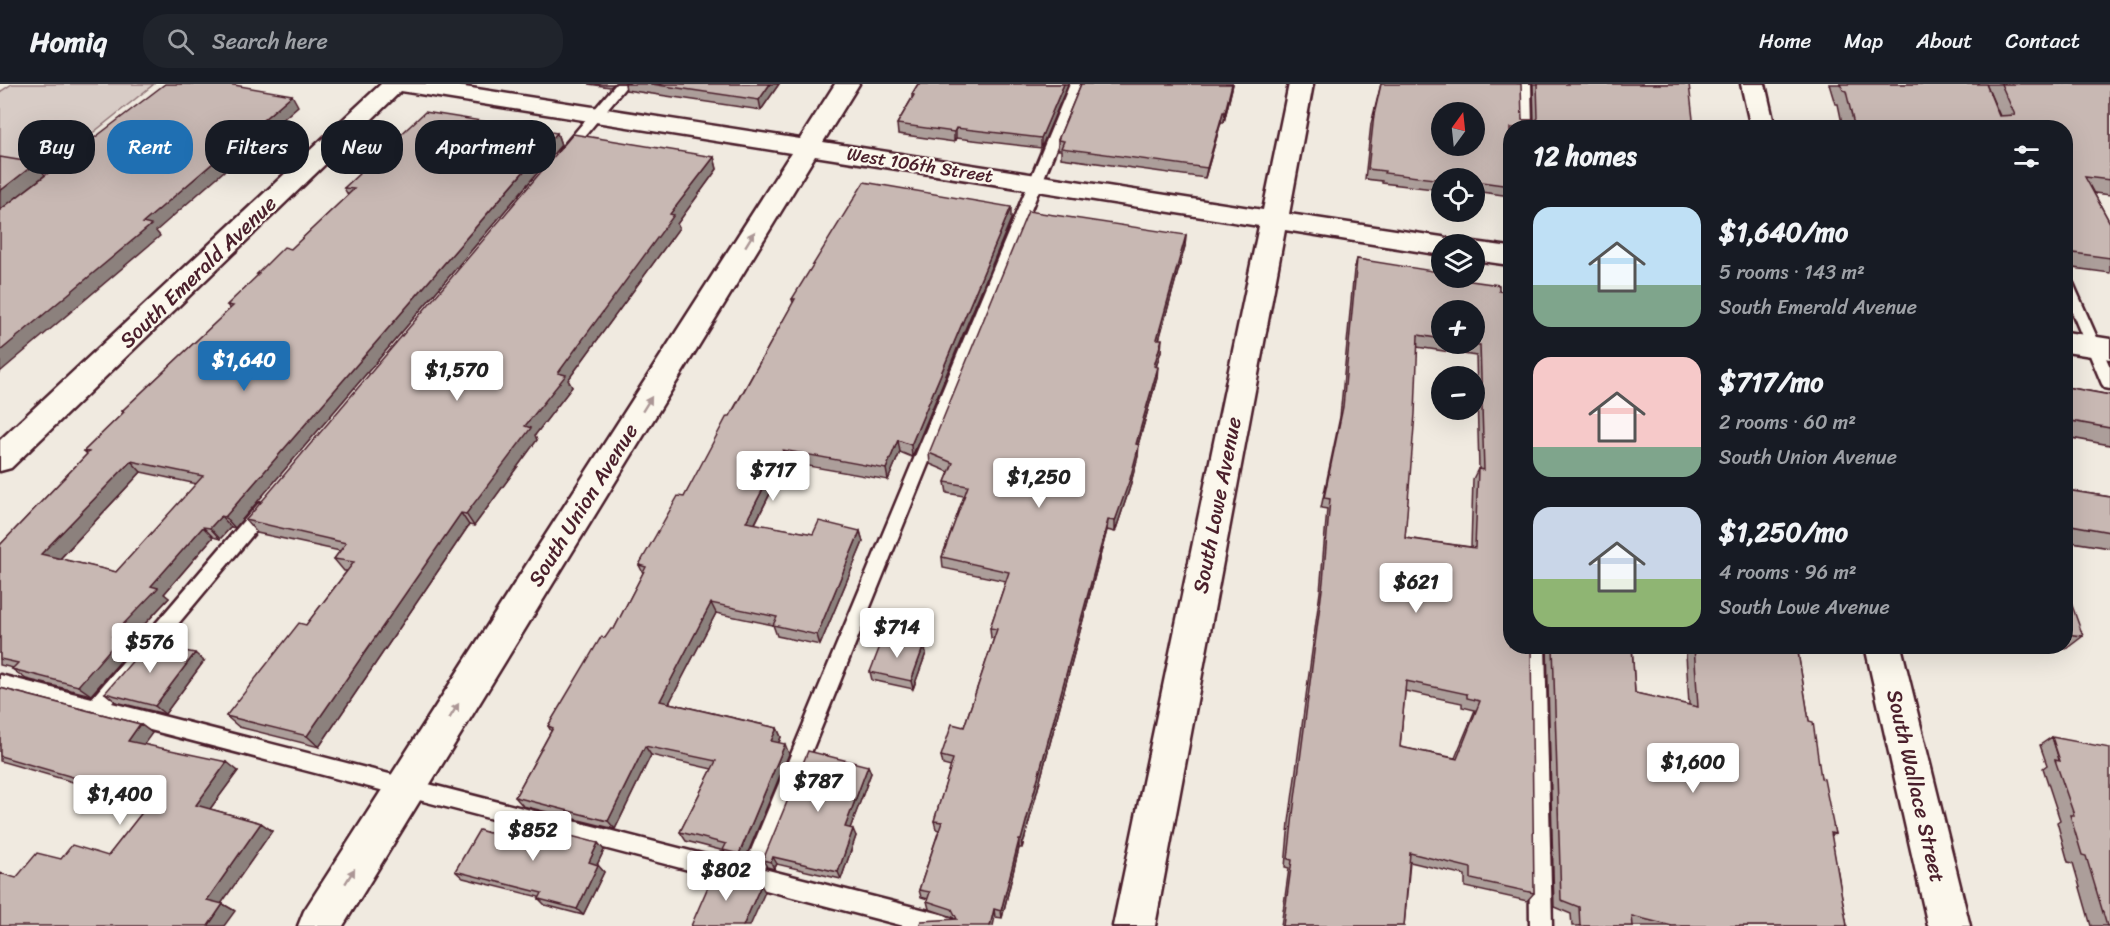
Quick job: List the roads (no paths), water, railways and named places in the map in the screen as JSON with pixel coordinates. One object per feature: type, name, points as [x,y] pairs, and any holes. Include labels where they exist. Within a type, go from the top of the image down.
[{"type":"street","name":"West 106th Street","points":[[397,84],[1431,244]]},
{"type":"street","name":"South Emerald Avenue","points":[[0,459],[397,84]]},
{"type":"street","name":"South Union Avenue","points":[[319,926],[847,84]]},
{"type":"street","name":"South Lowe Avenue","points":[[1134,926],[1301,84]]},
{"type":"street","points":[[1753,84],[1761,120]]},
{"type":"street","points":[[1485,253],[1503,255]]},
{"type":"street","name":"South Wallace Street","points":[[1885,654],[1949,926]]},
{"type":"lane","points":[[556,163],[622,84]]},
{"type":"lane","points":[[752,876],[1076,84]]},
{"type":"lane","points":[[1525,84],[1526,120]]},
{"type":"lane","points":[[2073,301],[2090,346],[2110,384]]},
{"type":"lane","points":[[96,708],[272,499]]},
{"type":"lane","points":[[1536,654],[1541,926]]},
{"type":"lane","points":[[0,683],[945,926]]}]
